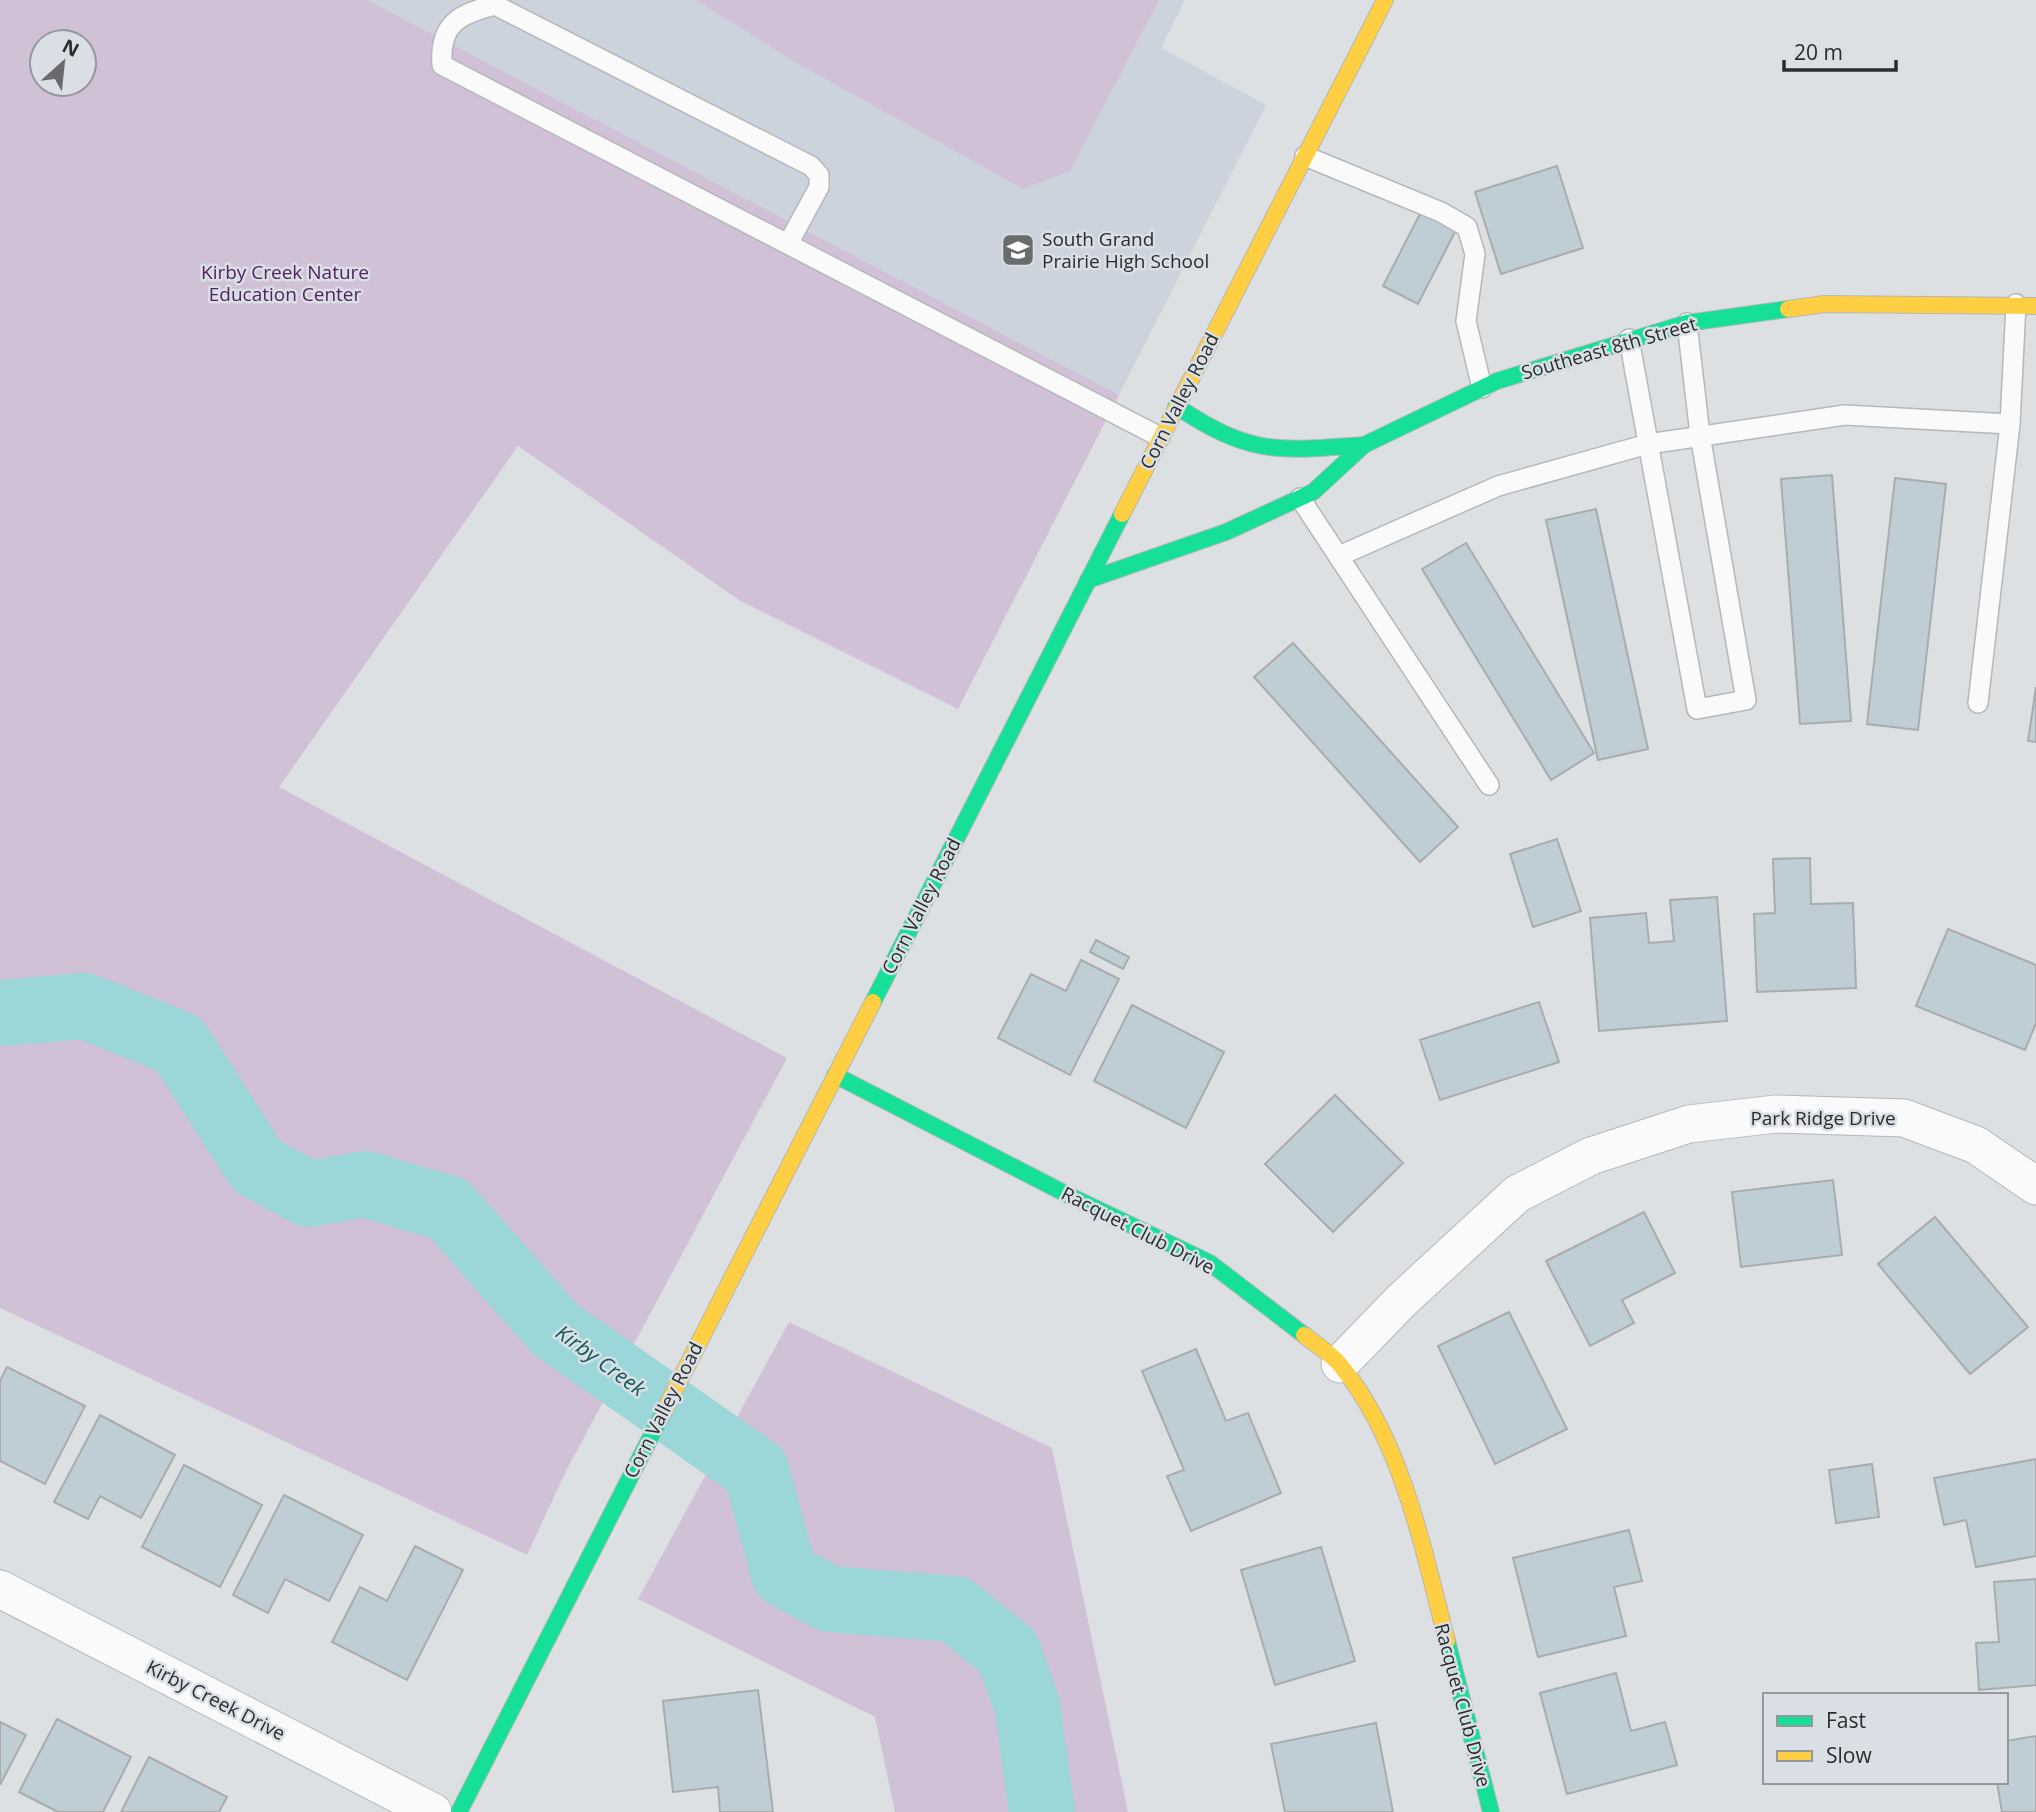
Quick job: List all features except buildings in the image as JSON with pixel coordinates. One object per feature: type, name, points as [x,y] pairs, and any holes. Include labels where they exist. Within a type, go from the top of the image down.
[{"type":"street","name":"Corn Valley Road","points":[[459,1812],[1385,0]]},
{"type":"street","name":"Southeast 8th Street","points":[[1088,580],[1169,549],[1226,532],[1313,492],[1364,445],[1482,388],[1629,339],[1687,323],[1825,304],[2036,306]]},
{"type":"street","name":"Southeast 8th Street","points":[[1176,406],[1212,430],[1252,446],[1301,449],[1364,445]]},
{"type":"street","name":"Racquet Club Drive","points":[[835,1074],[1068,1195],[1210,1263],[1265,1303],[1340,1364],[1377,1418],[1418,1529],[1491,1812]]},
{"type":"street","name":"Park Ridge Drive","points":[[1340,1364],[1401,1301],[1517,1195],[1591,1156],[1689,1124],[1776,1114],[1904,1118],[1976,1145],[2036,1186]]},
{"type":"street","name":"Kirby Creek Drive","points":[[0,1589],[433,1812]]},
{"type":"lane","points":[[788,244],[819,187],[819,175],[811,166],[495,5],[464,13],[451,25],[440,46],[442,65],[1160,438]]},
{"type":"lane","points":[[1305,156],[1441,212],[1467,228],[1475,254],[1466,321],[1482,388]]},
{"type":"lane","points":[[1978,703],[2010,424],[2016,304]]},
{"type":"lane","points":[[1629,339],[1697,709],[1746,700],[1700,436],[1687,323]]},
{"type":"lane","points":[[1339,556],[1498,486],[1648,444],[1845,415],[2010,424]]},
{"type":"lane","points":[[1300,498],[1489,785]]},
{"type":"shaded area","name":"South Grand Prairie High School","points":[[368,0],[1185,0],[1161,48],[1266,105],[1119,395]]},
{"type":"green space","name":"Kirby Creek Nature Education Center","points":[[0,0],[368,0],[1119,395],[958,709],[739,600],[518,446],[279,787],[787,1058],[566,1471],[527,1555],[0,1308]]},
{"type":"green space","points":[[696,0],[1159,0],[1070,171],[1023,189],[797,63]]},
{"type":"green space","points":[[789,1322],[1052,1448],[1128,1812],[895,1812],[875,1717],[638,1599]]},
{"type":"waterway","name":"Kirby Creek","points":[[0,1013],[85,1006],[179,1044],[257,1166],[309,1194],[365,1184],[449,1209],[555,1329],[756,1470],[784,1574],[829,1599],[955,1609],[1008,1652],[1027,1705],[1042,1812]]},
{"type":"traffic: fast","points":[[1088,580],[1226,532],[1313,492],[1364,445],[1497,381],[1687,323],[1788,309]]},
{"type":"traffic: fast","points":[[1176,406],[1225,434],[1246,442],[1286,448],[1364,445]]},
{"type":"traffic: fast","points":[[873,1002],[1122,514]]},
{"type":"traffic: fast","points":[[835,1075],[1068,1195],[1210,1263],[1304,1335]]},
{"type":"traffic: fast","points":[[459,1812],[664,1411]]},
{"type":"traffic: fast","points":[[1447,1641],[1491,1812]]},
{"type":"traffic: slow","points":[[1122,514],[1385,0]]},
{"type":"traffic: slow","points":[[1788,309],[1825,304],[2036,306]]},
{"type":"traffic: slow","points":[[664,1411],[873,1002]]},
{"type":"traffic: slow","points":[[1304,1335],[1341,1366],[1380,1427],[1408,1497],[1447,1641]]},
{"type":"place","name":"South Grand Prairie High School","points":[[1018,250]]}]
